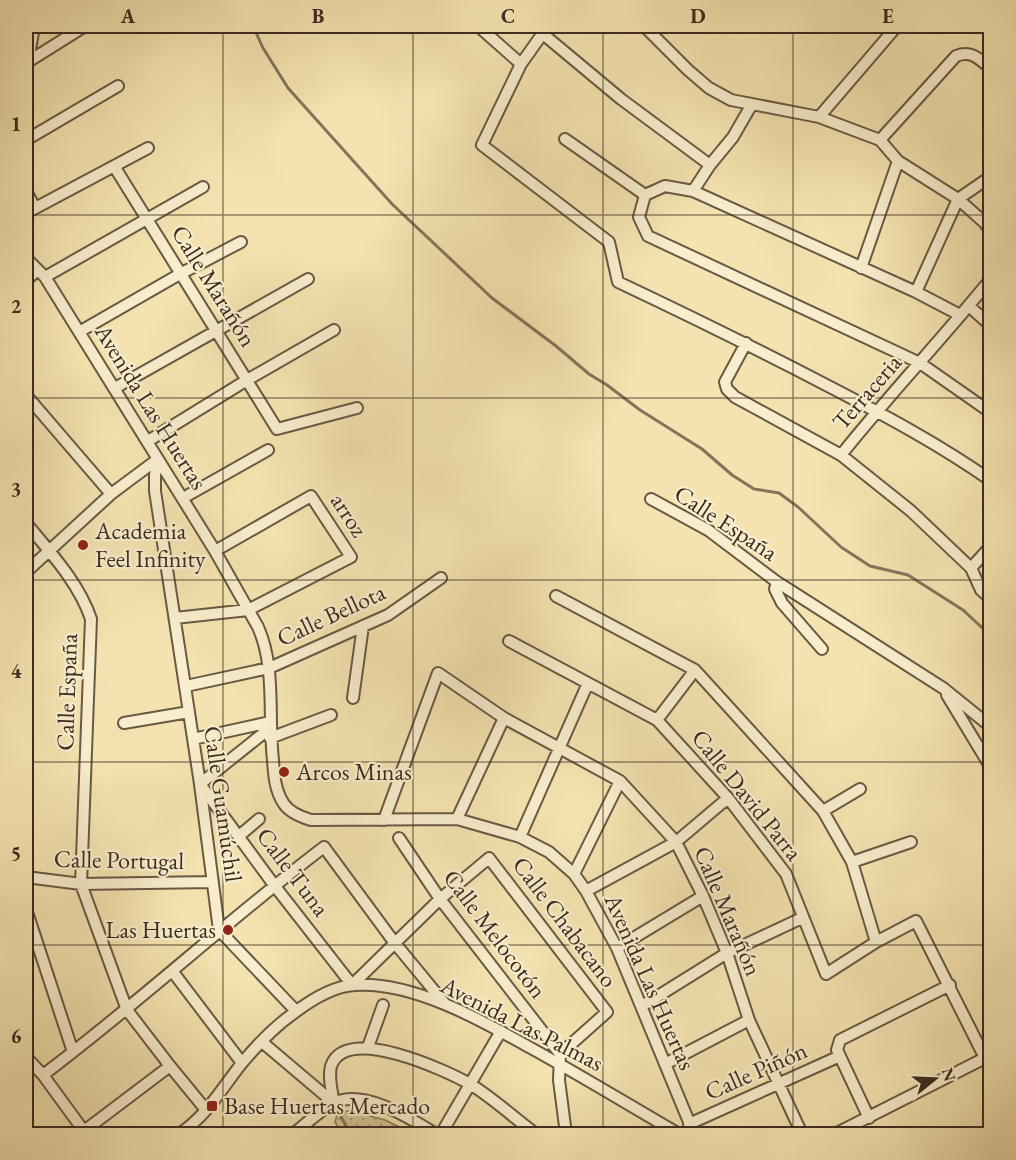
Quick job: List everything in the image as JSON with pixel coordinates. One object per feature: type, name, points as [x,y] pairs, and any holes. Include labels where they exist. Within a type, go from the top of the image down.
[{"type":"street","points":[[27,62],[34,26]]},
{"type":"street","points":[[27,62],[85,26]]},
{"type":"street","points":[[478,26],[521,64]]},
{"type":"street","points":[[644,26],[709,88],[731,100],[819,117],[880,140],[898,161],[958,199],[985,223],[990,231]]},
{"type":"street","points":[[819,117],[897,26]]},
{"type":"street","points":[[710,165],[621,99],[546,30],[521,64],[482,145],[609,242],[618,282],[746,343],[876,411],[950,451],[990,480]]},
{"type":"street","points":[[880,140],[956,56],[965,53],[975,55],[990,68]]},
{"type":"street","points":[[26,140],[118,86]]},
{"type":"street","points":[[693,191],[710,165],[733,137],[752,104]]},
{"type":"street","points":[[565,139],[645,195]]},
{"type":"street","points":[[26,191],[30,210],[148,148]]},
{"type":"street","points":[[861,268],[898,161]]},
{"type":"street","name":"Calle Marañón","points":[[114,166],[277,429],[357,408]]},
{"type":"street","points":[[916,292],[958,199],[990,177]]},
{"type":"street","points":[[645,195],[665,186],[693,191],[916,292],[960,315]]},
{"type":"street","points":[[26,280],[147,219],[203,187]]},
{"type":"street","points":[[645,195],[639,217],[648,236],[920,363],[990,412]]},
{"type":"street","points":[[79,332],[241,242]]},
{"type":"street","name":"Avenida Las Huertas","points":[[26,258],[41,274],[115,388],[215,551],[262,637],[269,668],[270,729],[278,791],[285,807],[311,820],[457,819],[520,837],[549,852],[574,874],[586,891],[617,948],[694,1134]]},
{"type":"street","points":[[115,388],[308,279]]},
{"type":"street","name":"Terraceria","points":[[990,280],[876,411],[841,455],[911,511],[971,568],[981,590],[990,598]]},
{"type":"street","points":[[969,306],[990,325]]},
{"type":"street","points":[[148,441],[334,330]]},
{"type":"street","points":[[746,343],[725,381],[727,389],[735,397],[841,455]]},
{"type":"street","points":[[26,395],[111,494]]},
{"type":"street","points":[[183,498],[268,450]]},
{"type":"street","points":[[26,572],[111,494],[158,459]]},
{"type":"street","name":"Calle Guamúchil","points":[[158,459],[155,491],[186,686],[219,930]]},
{"type":"street","name":"arroz","points":[[215,551],[312,496],[351,557],[248,610]]},
{"type":"street","name":"Calle España","points":[[651,499],[708,530],[777,582],[943,688],[990,726]]},
{"type":"street","name":"Calle España","points":[[26,523],[84,599],[91,619],[81,884]]},
{"type":"street","points":[[971,568],[990,547]]},
{"type":"street","name":"Calle Bellota","points":[[186,686],[269,668],[388,615],[441,579]]},
{"type":"street","points":[[777,582],[774,589],[782,603],[822,649]]},
{"type":"street","points":[[556,596],[695,670],[823,811],[852,862],[876,942],[916,921],[950,985],[986,1058],[835,1134]]},
{"type":"street","points":[[175,618],[248,610]]},
{"type":"street","points":[[352,698],[363,626]]},
{"type":"street","name":"Calle David Parra","points":[[509,641],[657,720],[728,798],[786,874],[826,974],[876,942]]},
{"type":"street","points":[[657,720],[695,670]]},
{"type":"street","name":"Calle Marañón","points":[[384,820],[438,673],[504,718],[620,781],[676,842],[727,953],[749,1020],[802,1134]]},
{"type":"street","points":[[520,837],[588,683]]},
{"type":"street","points":[[943,688],[990,766]]},
{"type":"street","points":[[124,723],[189,712]]},
{"type":"street","points":[[193,739],[270,729],[331,715]]},
{"type":"street","points":[[457,819],[504,718]]},
{"type":"street","points":[[200,784],[270,729]]},
{"type":"street","points":[[574,874],[620,781]]},
{"type":"street","name":"Calle Tuna","points":[[200,784],[274,885],[352,985]]},
{"type":"street","points":[[823,811],[860,789]]},
{"type":"street","points":[[586,891],[676,842],[728,798]]},
{"type":"street","points":[[239,836],[259,819]]},
{"type":"street","name":"Calle Melocotón","points":[[399,838],[440,899],[560,1059]]},
{"type":"street","points":[[852,862],[911,842]]},
{"type":"street","points":[[43,1075],[127,1010],[219,930],[324,846],[394,942],[447,1005]]},
{"type":"street","name":"Calle Chabacano","points":[[440,899],[489,858],[607,1012],[560,1059]]},
{"type":"street","name":"Calle Portugal","points":[[26,877],[81,884],[212,882]]},
{"type":"street","points":[[81,884],[127,1010],[206,1110]]},
{"type":"street","points":[[617,948],[703,897]]},
{"type":"street","points":[[352,985],[440,899]]},
{"type":"street","points":[[26,909],[73,1052]]},
{"type":"street","points":[[642,1006],[727,953],[802,918]]},
{"type":"street","points":[[219,930],[296,1011]]},
{"type":"street","points":[[173,972],[242,1063]]},
{"type":"street","name":"Avenida Las Palmas","points":[[179,1134],[195,1123],[242,1063],[279,1024],[315,999],[352,985],[386,987],[447,1005],[560,1059],[679,1134]]},
{"type":"street","points":[[869,1118],[837,1050],[837,1044],[840,1040],[950,985]]},
{"type":"street","points":[[368,1047],[383,1005]]},
{"type":"street","points":[[665,1064],[749,1020]]},
{"type":"street","points":[[441,1134],[501,1031]]},
{"type":"street","points":[[262,1042],[334,1103]]},
{"type":"street","points":[[334,1103],[330,1076],[332,1065],[338,1056],[351,1049],[368,1047],[394,1053],[470,1084],[536,1134]]},
{"type":"street","name":"Calle Piñón","points":[[689,1124],[840,1056]]},
{"type":"street","points":[[26,1058],[43,1075],[85,1133],[170,1066]]},
{"type":"street","points":[[560,1059],[560,1092],[567,1134]]},
{"type":"street","points":[[293,1134],[334,1103],[351,1099],[374,1103],[436,1134]]},
{"type":"shaded area","points":[[350,1111],[385,1120],[414,1134],[342,1134],[335,1122],[338,1112]]},
{"type":"waterway","points":[[253,26],[263,48],[288,88],[392,204],[492,298],[589,374],[702,449],[732,475],[754,489],[779,493],[798,507],[841,547],[870,566],[908,575],[963,610],[990,635]]},
{"type":"waterway","name":"Las Huertas","points":[[341,1117],[351,1134]]},
{"type":"place","name":"Academia Feel Infinity","points":[[83,545]]},
{"type":"place","name":"Arcos Minas","points":[[284,772]]},
{"type":"place","name":"Las Huertas","points":[[228,930]]},
{"type":"place","name":"Base Huertas Mercado","points":[[212,1106]]}]
